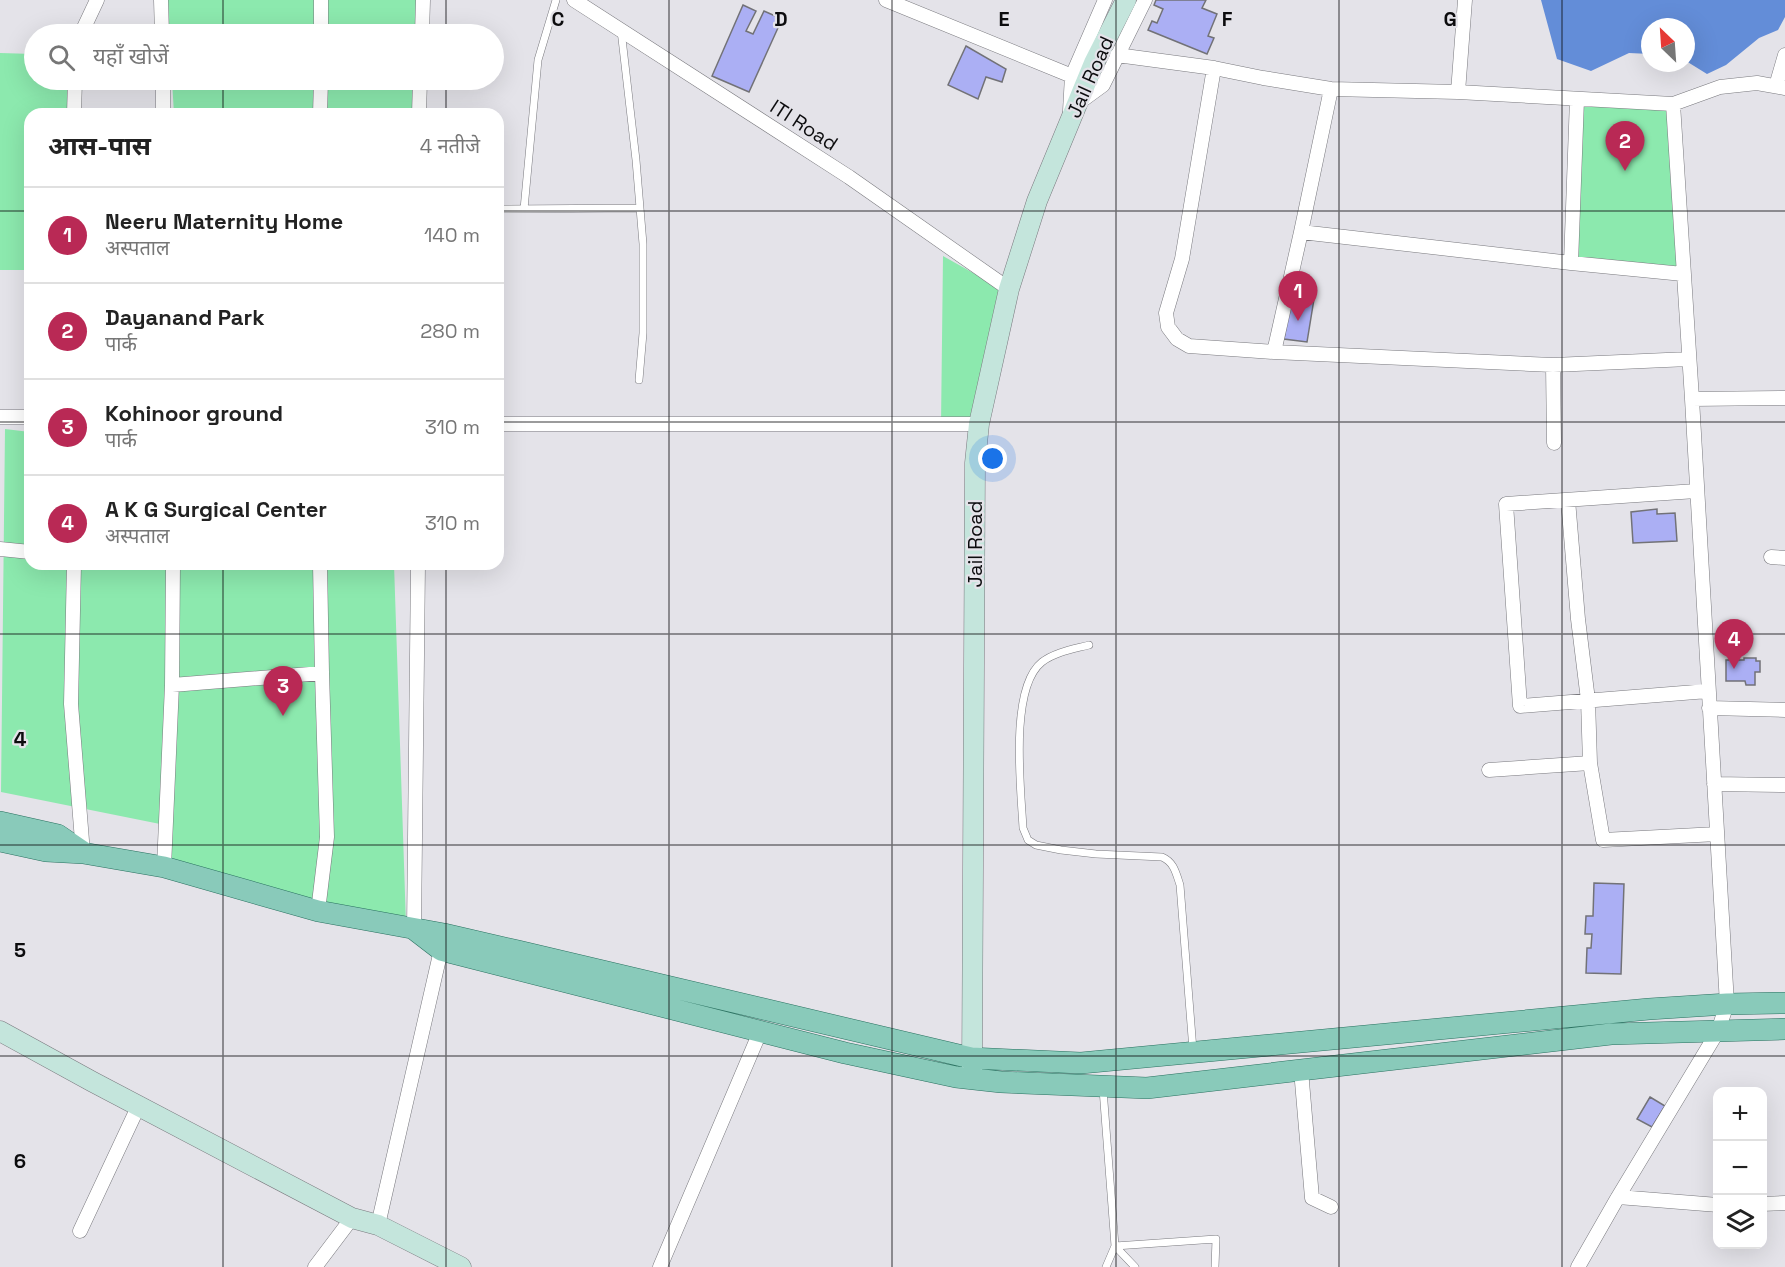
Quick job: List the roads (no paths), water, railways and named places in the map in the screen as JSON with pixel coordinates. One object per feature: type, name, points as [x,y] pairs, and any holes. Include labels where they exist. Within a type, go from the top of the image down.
[{"type":"main road","points":[[0,822],[58,835],[83,853]]},
{"type":"main road","points":[[0,840],[46,851],[83,853],[164,867],[318,911],[444,934],[518,951],[972,1069],[1001,1083],[1147,1088],[1611,1034],[1785,1029]]},
{"type":"main road","points":[[414,930],[441,950],[856,1056],[972,1069],[1081,1063],[1649,1009],[1727,1004],[1785,1004]]},
{"type":"street","points":[[86,24],[97,0]]},
{"type":"street","points":[[161,0],[162,24]]},
{"type":"street","points":[[321,0],[321,24]]},
{"type":"street","points":[[422,24],[423,0]]},
{"type":"street","name":"ITI Road","points":[[574,0],[849,177],[1009,289]]},
{"type":"street","points":[[886,0],[1071,76]]},
{"type":"street","points":[[1073,113],[1071,76],[1106,0]]},
{"type":"street","name":"Jail Road","points":[[972,1069],[975,463],[979,424],[1009,289],[1036,201],[1094,63],[1126,0]]},
{"type":"street","points":[[1073,113],[1103,85],[1145,0]]},
{"type":"street","points":[[1458,93],[1465,0]]},
{"type":"street","points":[[1117,55],[1214,68],[1331,89],[1673,104],[1720,87],[1757,83],[1780,87],[1785,55]]},
{"type":"street","points":[[1214,68],[1182,259],[1166,313],[1168,327],[1177,339],[1189,346],[1274,352],[1553,365],[1689,359]]},
{"type":"street","points":[[1274,352],[1331,89]]},
{"type":"street","points":[[74,108],[75,90]]},
{"type":"street","points":[[163,90],[163,108]]},
{"type":"street","points":[[320,108],[321,90]]},
{"type":"street","points":[[419,108],[420,90]]},
{"type":"street","points":[[1571,263],[1577,99]]},
{"type":"street","points":[[1578,1267],[1718,1031],[1727,1004],[1673,104]]},
{"type":"street","points":[[1301,232],[1683,274]]},
{"type":"street","points":[[1553,365],[1554,443]]},
{"type":"street","points":[[1692,399],[1785,398]]},
{"type":"street","points":[[0,417],[24,417]]},
{"type":"street","points":[[504,424],[979,424]]},
{"type":"street","points":[[1696,491],[1506,504],[1520,706],[1708,691]]},
{"type":"street","points":[[1568,500],[1578,619],[1588,700],[1590,763],[1603,840],[1717,834]]},
{"type":"street","points":[[0,549],[24,551]]},
{"type":"street","points":[[74,570],[71,704],[83,853]]},
{"type":"street","points":[[164,867],[172,685],[173,570]]},
{"type":"street","points":[[318,911],[327,837],[320,570]]},
{"type":"street","points":[[414,930],[418,570]]},
{"type":"street","points":[[172,685],[322,672]]},
{"type":"street","points":[[1709,708],[1785,710]]},
{"type":"street","points":[[1489,770],[1590,763]]},
{"type":"street","points":[[1714,784],[1785,785]]},
{"type":"street","points":[[378,1225],[441,950]]},
{"type":"street","points":[[0,1030],[352,1218],[378,1225],[460,1267]]},
{"type":"street","points":[[660,1267],[760,1032]]},
{"type":"street","points":[[1301,1070],[1312,1198],[1330,1208]]},
{"type":"street","points":[[80,1231],[139,1105]]},
{"type":"street","points":[[1618,1197],[1713,1205]]},
{"type":"street","points":[[1767,1204],[1785,1203]]},
{"type":"street","points":[[315,1267],[352,1218]]},
{"type":"lane","points":[[524,209],[538,60],[556,0]]},
{"type":"lane","points":[[621,30],[643,244],[643,333],[639,380]]},
{"type":"lane","points":[[504,208],[640,208]]},
{"type":"lane","points":[[1089,645],[1056,654],[1041,663],[1033,673],[1026,689],[1018,743],[1023,828],[1028,840],[1036,845],[1096,854],[1162,857],[1169,860],[1176,869],[1180,885],[1193,1053]]},
{"type":"lane","points":[[1103,1086],[1115,1246],[1106,1267]]},
{"type":"lane","points":[[1115,1246],[1216,1239],[1215,1267]]},
{"type":"lane","points":[[1115,1246],[1135,1267]]},
{"type":"water","points":[[1541,0],[1785,0],[1785,17],[1778,30],[1759,38],[1726,65],[1707,74],[1695,67],[1695,18],[1641,18],[1641,54],[1629,53],[1591,71],[1557,59]]},
{"type":"place","name":"Dayanand Park","points":[[1625,171]]},
{"type":"place","name":"Neeru Maternity Home","points":[[1298,321]]},
{"type":"place","name":"A K G Surgical Center","points":[[1734,669]]},
{"type":"place","name":"Kohinoor ground","points":[[283,716]]}]
